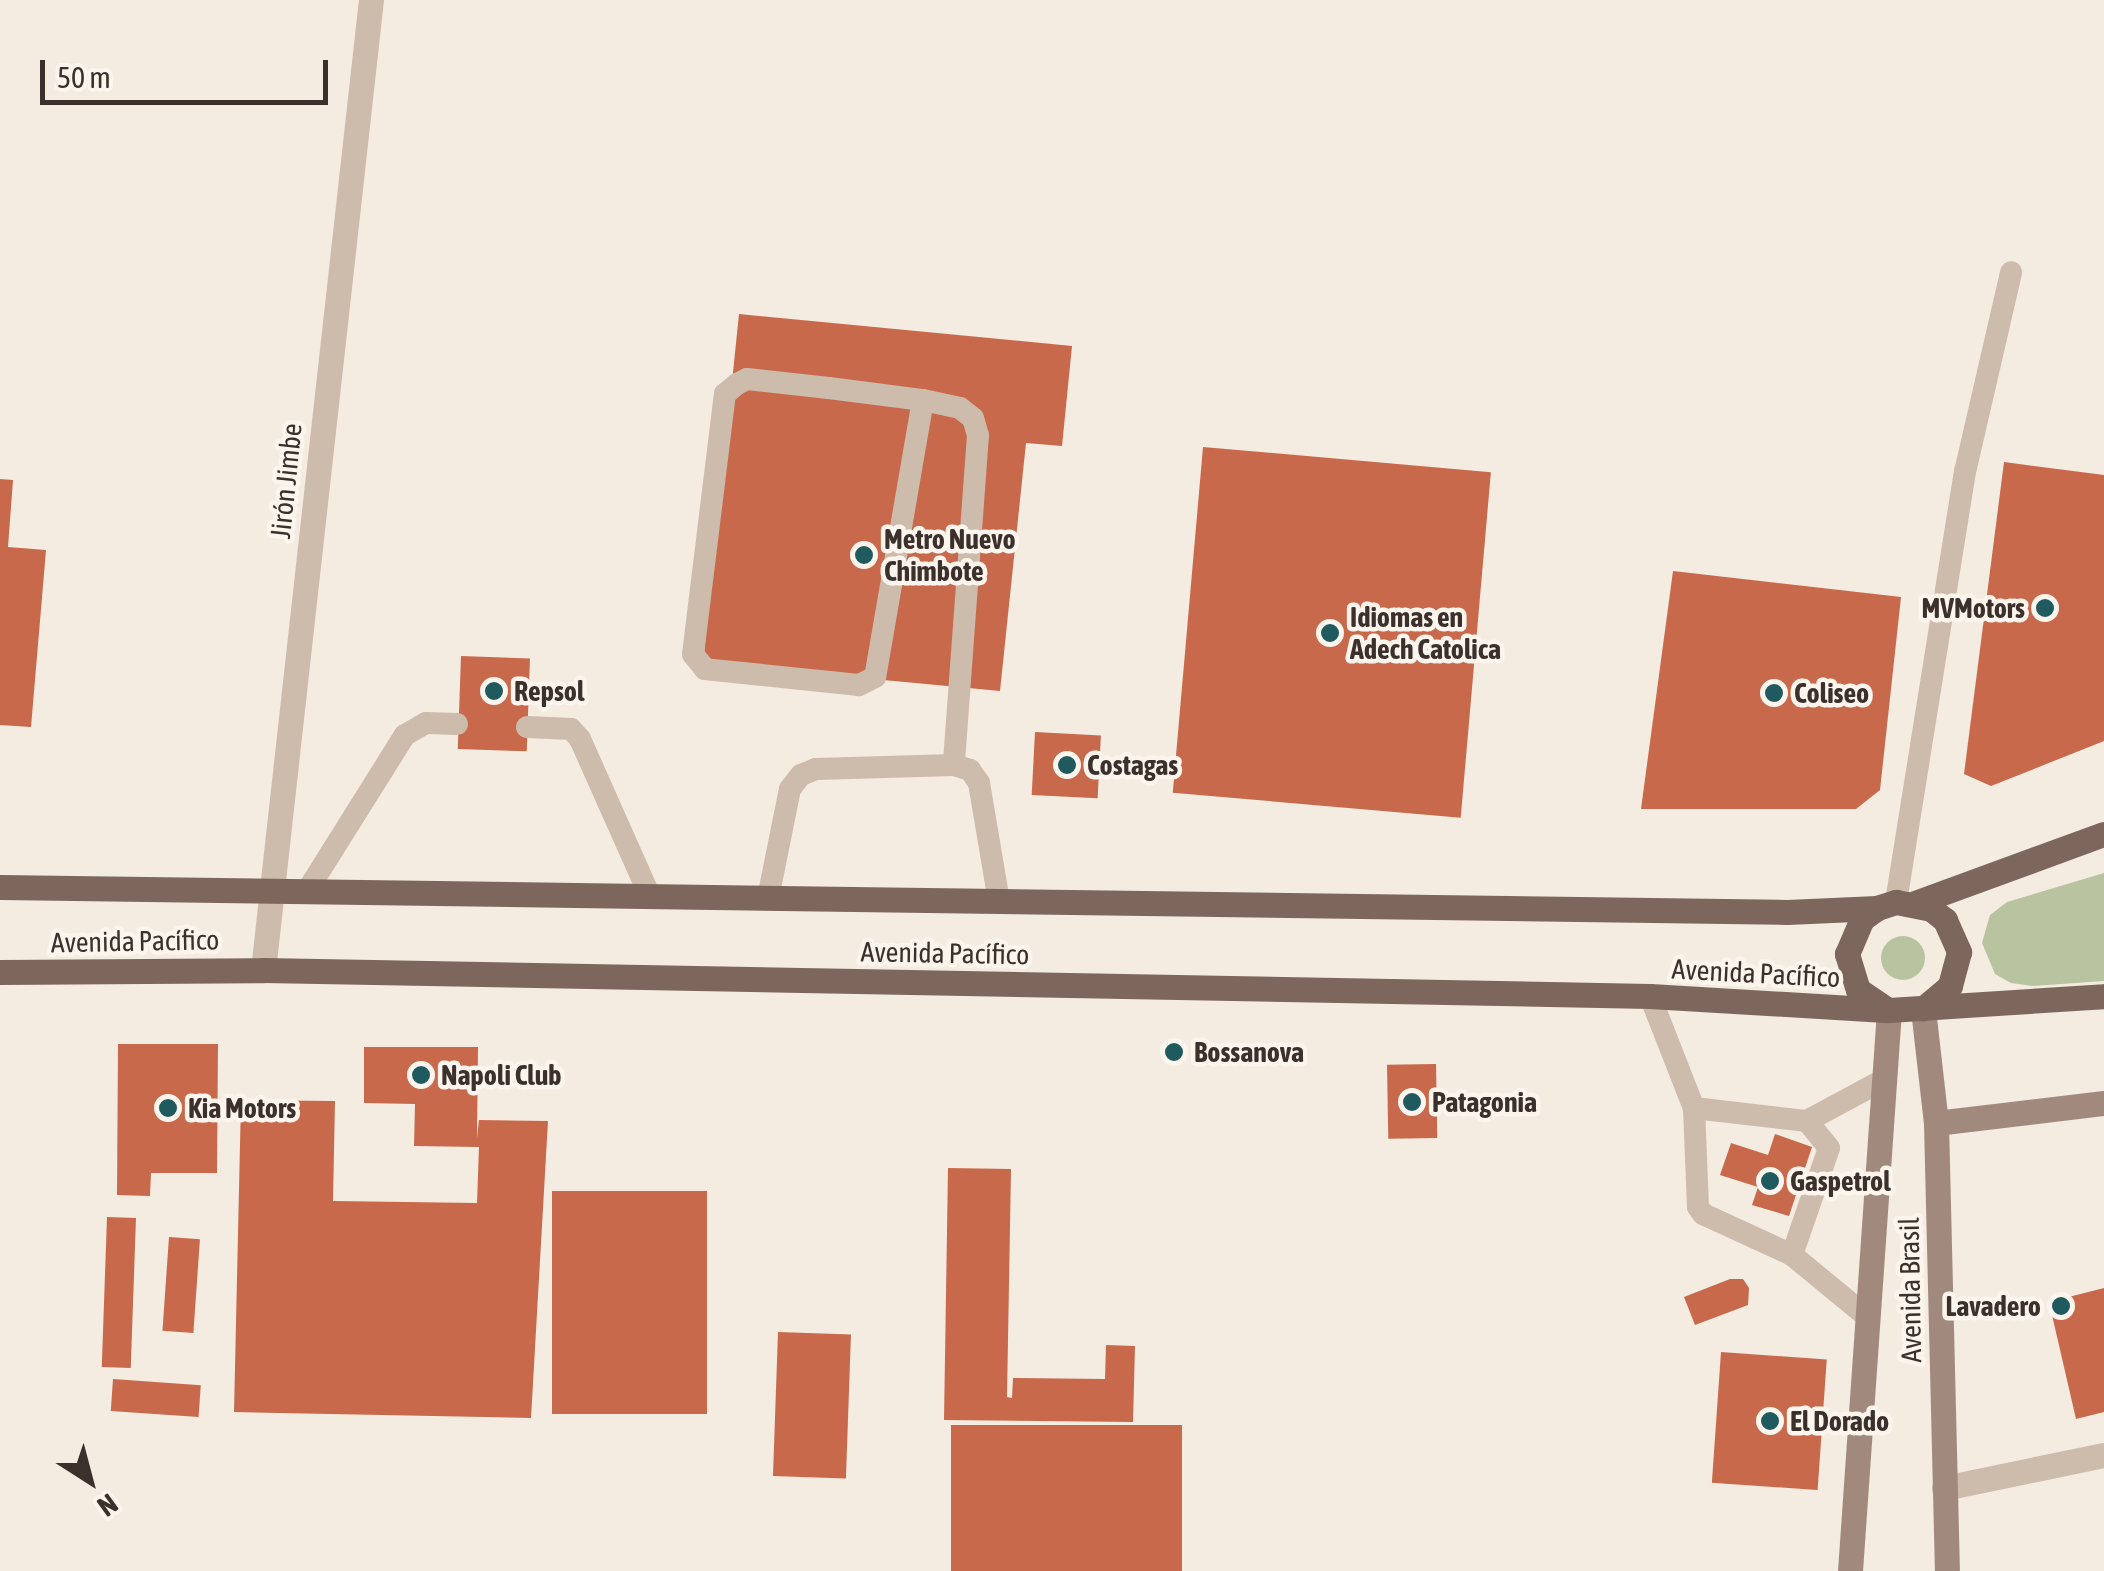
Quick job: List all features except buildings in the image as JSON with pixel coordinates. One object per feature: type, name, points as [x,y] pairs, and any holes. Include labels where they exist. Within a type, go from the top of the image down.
[{"type":"main road","name":"Avenida Pacífico","points":[[0,887],[1788,912],[1896,904],[2103,834]]},
{"type":"main road","points":[[1923,1009],[1950,986],[1959,952],[1945,920],[1896,904],[1862,919],[1847,954],[1858,990],[1889,1010],[1923,1009],[2104,996]]},
{"type":"main road","name":"Avenida Pacífico","points":[[0,972],[264,970],[1650,996],[1889,1010]]},
{"type":"main road","name":"Avenida Brasil","points":[[1923,1009],[1936,1123],[1947,1571]]},
{"type":"main road","points":[[1850,1571],[1889,1010]]},
{"type":"main road","points":[[1936,1123],[2104,1103]]},
{"type":"street","name":"Jirón Jimbe","points":[[264,970],[371,0]]},
{"type":"street","points":[[1944,1488],[2104,1455]]},
{"type":"lane","points":[[1896,904],[1965,472],[2011,272]]},
{"type":"lane","points":[[923,400],[875,677],[858,685],[705,669],[693,654],[725,394],[747,379],[923,400],[960,408],[973,418],[978,435],[954,765]]},
{"type":"lane","points":[[307,891],[405,735],[426,723],[457,724]]},
{"type":"lane","points":[[527,727],[571,729],[580,739],[650,896]]},
{"type":"lane","points":[[768,898],[790,789],[801,775],[816,769],[954,765],[970,770],[979,783],[999,901]]},
{"type":"lane","points":[[1650,996],[1694,1108],[1698,1207],[1703,1214],[1792,1255],[1865,1315]]},
{"type":"lane","points":[[1694,1108],[1807,1121],[1885,1079]]},
{"type":"lane","points":[[1792,1255],[1829,1148],[1807,1121]]},
{"type":"green space","points":[[2104,873],[2104,981],[2033,986],[2011,983],[1995,974],[1982,943],[1990,915],[2007,902]]},
{"type":"green space","points":[[1903,936],[1919,942],[1925,958],[1919,974],[1903,980],[1887,974],[1881,958],[1887,942]]},
{"type":"place","name":"Metro Nuevo Chimbote","points":[[864,555]]},
{"type":"place","name":"MVMotors","points":[[2045,608]]},
{"type":"place","name":"Idiomas en Adech Catolica","points":[[1330,633]]},
{"type":"place","name":"Repsol","points":[[494,691]]},
{"type":"place","name":"Coliseo","points":[[1774,693]]},
{"type":"place","name":"Costagas","points":[[1067,765]]},
{"type":"place","name":"Bossanova","points":[[1174,1052]]},
{"type":"place","name":"Napoli Club","points":[[421,1075]]},
{"type":"place","name":"Patagonia","points":[[1412,1102]]},
{"type":"place","name":"Kia Motors","points":[[168,1108]]},
{"type":"place","name":"Gaspetrol","points":[[1770,1181]]},
{"type":"place","name":"Lavadero","points":[[2061,1306]]},
{"type":"place","name":"El Dorado","points":[[1770,1421]]}]
